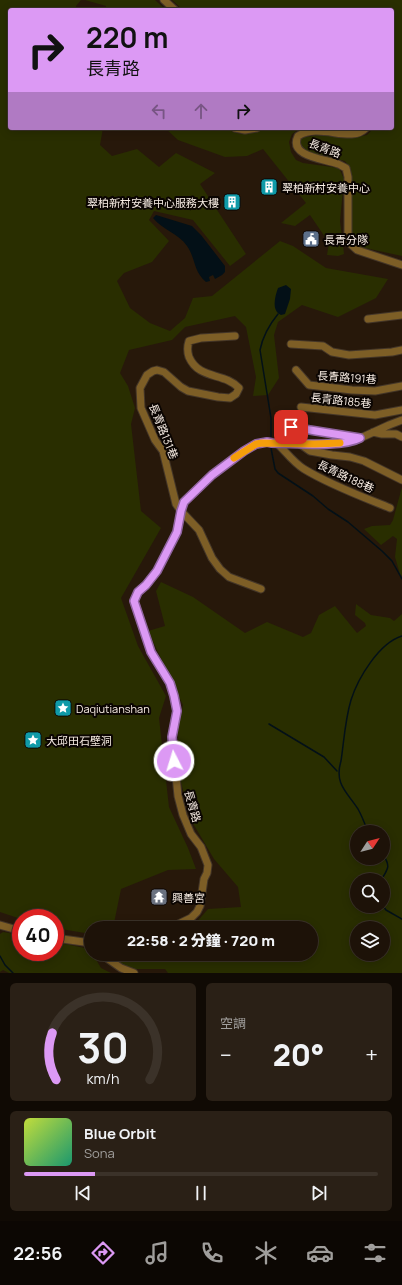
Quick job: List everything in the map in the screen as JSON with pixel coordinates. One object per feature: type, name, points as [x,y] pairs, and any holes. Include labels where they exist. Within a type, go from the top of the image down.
[{"type":"street","points":[[164,0],[173,8]]},
{"type":"street","name":"長青路","points":[[364,130],[357,134],[309,131],[298,136],[296,143],[297,148],[316,159],[339,164],[346,168],[348,176],[348,242],[357,250],[402,264]]},
{"type":"street","points":[[368,319],[402,314]]},
{"type":"street","name":"長青路131巷","points":[[235,336],[201,338],[189,341],[187,346],[192,364],[200,371],[233,382],[239,388],[236,394],[230,398],[188,391],[180,387],[164,372],[157,370],[147,375],[140,388],[141,408],[155,440],[163,452],[176,504],[199,530],[212,558],[229,578],[261,589]]},
{"type":"street","points":[[291,344],[323,346],[332,352],[349,355],[402,350]]},
{"type":"street","name":"長青路191巷","points":[[296,370],[309,385],[328,388],[375,391],[402,386]]},
{"type":"street","name":"長青路185巷","points":[[301,407],[375,415],[402,410]]},
{"type":"street","name":"長青路","points":[[185,921],[191,918],[200,906],[204,879],[208,873],[208,865],[201,847],[190,834],[178,796],[172,737],[177,711],[172,690],[170,683],[151,652],[134,601],[138,592],[146,585],[157,571],[177,532],[184,502],[212,475],[244,451],[256,444],[267,442],[300,444],[354,441],[402,420]]},
{"type":"street","points":[[291,427],[360,438]]},
{"type":"street","points":[[373,432],[382,434],[396,434],[402,437]]},
{"type":"street","name":"長青路188巷","points":[[277,443],[304,469],[390,508]]},
{"type":"street","points":[[300,444],[310,451],[350,457],[364,461],[402,480]]},
{"type":"street","points":[[0,925],[12,928]]},
{"type":"street","points":[[64,940],[84,943]]},
{"type":"street","points":[[110,961],[120,968],[134,973]]},
{"type":"green space","points":[[0,0],[81,0],[76,8],[8,8],[8,130],[103,130],[100,145],[112,156],[137,149],[159,167],[176,153],[215,173],[200,184],[246,254],[230,266],[193,220],[154,211],[149,220],[169,241],[152,262],[124,273],[117,281],[130,308],[150,323],[170,331],[185,318],[193,298],[212,296],[280,241],[293,246],[326,268],[388,279],[376,298],[338,317],[302,305],[278,322],[274,335],[279,378],[268,395],[253,396],[256,377],[246,327],[235,316],[185,327],[172,340],[129,350],[120,373],[128,386],[135,408],[131,424],[141,511],[161,528],[121,598],[138,646],[166,696],[159,718],[169,807],[196,869],[168,870],[121,889],[114,921],[84,921],[84,933],[64,930],[64,909],[12,909],[12,916],[0,912]]},
{"type":"green space","points":[[85,0],[155,0],[164,8],[106,8],[106,6]]},
{"type":"green space","points":[[172,0],[402,0],[402,256],[356,246],[350,240],[352,179],[350,168],[345,161],[302,151],[299,146],[300,138],[318,135],[357,137],[367,135],[372,130],[394,130],[394,8],[181,8]]},
{"type":"green space","points":[[167,130],[229,130],[240,134],[257,130],[298,130],[292,134],[289,142],[291,152],[296,160],[303,163],[339,168],[344,179],[340,221],[344,254],[338,256],[327,255],[329,243],[310,215],[295,226],[281,223],[306,203],[263,149],[247,156],[225,157],[178,140]]},
{"type":"green space","points":[[402,487],[402,576],[395,557],[397,539],[393,536],[381,545],[364,529],[372,526],[390,525],[393,520]]},
{"type":"green space","points":[[161,582],[193,597],[245,633],[267,622],[303,637],[311,633],[319,615],[335,606],[357,633],[366,626],[365,623],[355,615],[356,604],[371,615],[390,618],[394,621],[402,614],[402,973],[168,973],[165,969],[128,969],[116,961],[318,961],[318,921],[198,921],[208,909],[241,907],[238,887],[214,859],[191,820],[179,775],[178,731],[183,705],[148,631],[165,626],[156,591]]},
{"type":"green space","points":[[3,932],[12,934],[12,961],[64,961],[64,944],[84,948],[84,961],[97,961],[101,968],[111,973],[9,973],[3,970],[0,972],[0,934]]},
{"type":"shaded area","points":[[156,215],[192,226],[201,235],[225,266],[225,272],[215,279],[213,275],[209,277],[210,281],[206,282],[199,274],[187,246],[180,238],[161,226],[153,218]]},
{"type":"shaded area","points":[[286,285],[291,289],[290,299],[285,314],[281,315],[276,310],[275,299],[278,288]]},
{"type":"waterway","points":[[271,439],[271,418],[260,350],[267,330],[278,314]]},
{"type":"waterway","points":[[271,448],[275,469],[278,473],[313,496],[328,509],[348,522],[382,551],[392,561],[402,579]]},
{"type":"waterway","points":[[365,825],[358,809],[340,782],[339,769],[346,723],[354,691],[370,662],[385,646],[402,636]]},
{"type":"waterway","points":[[269,724],[324,757],[337,771]]},
{"type":"waterway","points":[[385,873],[388,865]]},
{"type":"waterway","points":[[390,912],[402,919]]},
{"type":"waterway","points":[[0,956],[5,965],[13,973]]},
{"type":"slow traffic","points":[[234,458],[256,444],[267,442],[315,444],[340,443]]},
{"type":"place","name":"翠柏新村安養中心","points":[[269,187]]},
{"type":"place","name":"翠柏新村安養中心服務大樓","points":[[232,202]]},
{"type":"place","name":"長青分隊","points":[[311,239]]},
{"type":"place","name":"Daqiutianshan","points":[[63,708]]},
{"type":"place","name":"大邱田石壁洞","points":[[33,740]]},
{"type":"place","name":"興善宮","points":[[159,897]]},
{"type":"route","points":[[174,761],[172,737],[177,711],[174,696],[170,683],[151,652],[140,615],[134,601],[138,592],[146,585],[157,571],[177,532],[184,502],[227,463],[256,444],[267,442],[315,444],[337,443],[354,441],[360,438],[313,432],[291,427]]}]
